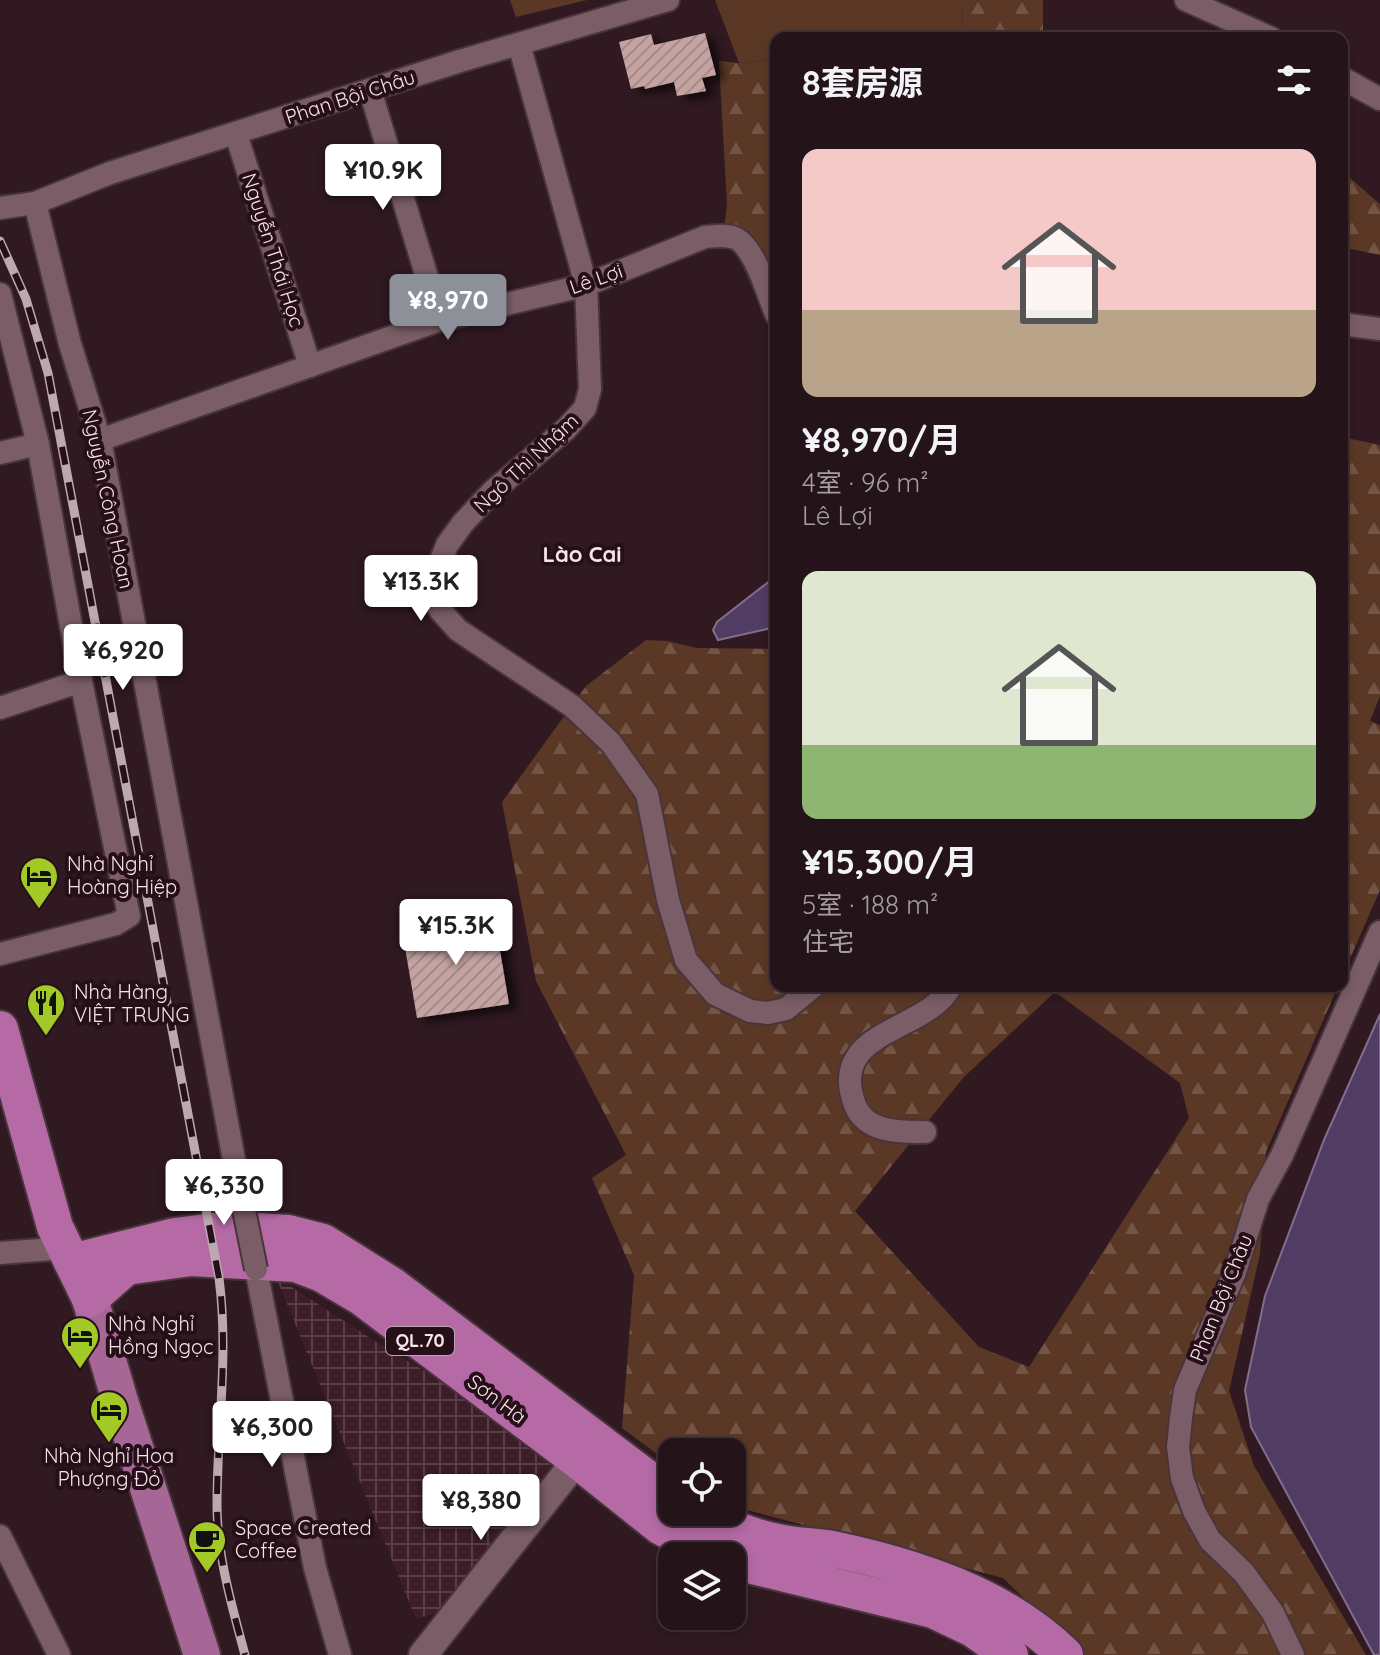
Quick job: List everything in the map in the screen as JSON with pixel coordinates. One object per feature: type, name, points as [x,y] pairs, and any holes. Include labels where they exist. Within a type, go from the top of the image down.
[{"type":"highway","points":[[0,1029],[55,1227],[90,1299]]},
{"type":"highway","name":"Sơn Hà","points":[[69,1255],[105,1252],[175,1236],[228,1229],[288,1233],[323,1242],[393,1286],[520,1385],[661,1527],[689,1542]]},
{"type":"highway","name":"Sơn Hà","points":[[90,1299],[126,1267],[191,1258],[296,1264],[322,1274],[361,1297],[584,1448],[658,1489]]},
{"type":"highway","points":[[728,1526],[777,1542],[832,1549],[948,1583],[986,1599],[1022,1621],[1065,1655]]},
{"type":"highway","points":[[746,1564],[933,1610],[973,1629],[1010,1655]]},
{"type":"main road","points":[[90,1299],[202,1655]]},
{"type":"street","name":"Phan Bội Châu","points":[[0,208],[35,203],[110,173],[668,0]]},
{"type":"street","points":[[1186,0],[1258,32]]},
{"type":"street","name":"Ngô Thì Nhậm","points":[[519,44],[586,285],[590,389],[585,408],[566,429],[493,491],[463,523],[447,545],[433,587],[440,610],[458,630],[572,706],[611,743],[647,794],[668,900],[686,960],[715,994],[750,1011],[768,1013],[786,1009],[807,992]]},
{"type":"street","points":[[1348,81],[1380,99]]},
{"type":"street","points":[[370,90],[440,320]]},
{"type":"street","name":"Nguyễn Thái Học","points":[[236,134],[310,366]]},
{"type":"street","name":"Nguyễn Công Hoan","points":[[35,203],[70,344],[100,440],[237,1176],[315,1568],[340,1655]]},
{"type":"street","name":"Lê Lợi","points":[[100,440],[440,320],[586,285],[705,237],[721,235],[738,239],[749,250],[770,300]]},
{"type":"street","points":[[0,294],[38,444],[81,681],[129,916],[116,924],[0,954]]},
{"type":"street","points":[[1348,325],[1380,329]]},
{"type":"street","points":[[0,453],[38,444]]},
{"type":"street","points":[[0,708],[81,681]]},
{"type":"street","name":"Phan Bội Châu","points":[[1293,1655],[1273,1613],[1244,1573],[1210,1540],[1194,1511],[1182,1478],[1178,1447],[1181,1418],[1185,1390],[1235,1272],[1258,1199],[1282,1155],[1380,932]]},
{"type":"street","points":[[925,1132],[895,1132],[865,1120],[852,1096],[852,1067],[858,1054],[870,1042],[937,1005],[947,992]]},
{"type":"street","points":[[0,1253],[69,1255]]},
{"type":"street","points":[[423,1655],[584,1448]]},
{"type":"street","points":[[0,1536],[59,1655]]},
{"type":"shaded area","points":[[770,581],[770,628],[718,640],[713,630],[717,622]]},
{"type":"shaded area","points":[[1380,1014],[1380,1655],[1374,1655],[1251,1427],[1245,1390],[1265,1296],[1324,1140]]},
{"type":"shaded area","points":[[276,1277],[392,1352],[559,1449],[512,1546],[454,1608],[416,1619]]},
{"type":"green space","points":[[510,0],[587,0],[516,17]]},
{"type":"green space","points":[[715,0],[963,0],[962,32],[770,32],[770,60],[739,63]]},
{"type":"green space","points":[[963,0],[1043,0],[1043,32],[962,32]]},
{"type":"green space","points":[[770,60],[770,282],[750,235],[724,228],[727,205],[719,61],[739,63]]},
{"type":"green space","points":[[1348,176],[1380,204],[1380,255],[1348,248]]},
{"type":"green space","points":[[1348,438],[1380,445],[1380,696],[1370,721],[1380,725],[1380,890],[1348,963]]},
{"type":"green space","points":[[646,640],[697,648],[770,649],[770,992],[1055,992],[1335,992],[1266,1152],[1260,1254],[1229,1391],[1254,1466],[1366,1655],[1083,1655],[1003,1578],[746,1510],[746,1438],[658,1438],[658,1455],[622,1428],[634,1275],[592,1178],[626,1155],[536,981],[502,802],[586,686]],"holes":[[[1055,992],[1180,1083],[1189,1118],[1029,1367],[979,1347],[855,1211],[963,1078]]]},
{"type":"building","points":[[705,33],[716,75],[702,78],[706,91],[677,96],[674,82],[631,89],[619,42],[651,34],[654,45]]},
{"type":"building","points":[[494,915],[509,1004],[417,1018],[402,930]]},
{"type":"railway","points":[[0,241],[26,299],[48,373],[219,1278],[223,1363],[217,1477],[218,1524],[226,1581],[245,1655]]},
{"type":"place","name":"Nhà Nghỉ Hoàng Hiệp","points":[[39,910]]},
{"type":"place","name":"Nhà Hàng VIỆT TRUNG","points":[[46,1037]]},
{"type":"place","name":"Nhà Nghỉ Hồng Ngọc","points":[[80,1370]]},
{"type":"place","name":"Nhà Nghỉ Hoa Phượng Đỏ","points":[[109,1444]]},
{"type":"place","name":"Space Created Coffee","points":[[207,1574]]},
{"type":"district","name":"Lào Cai","points":[[582,554]]}]
